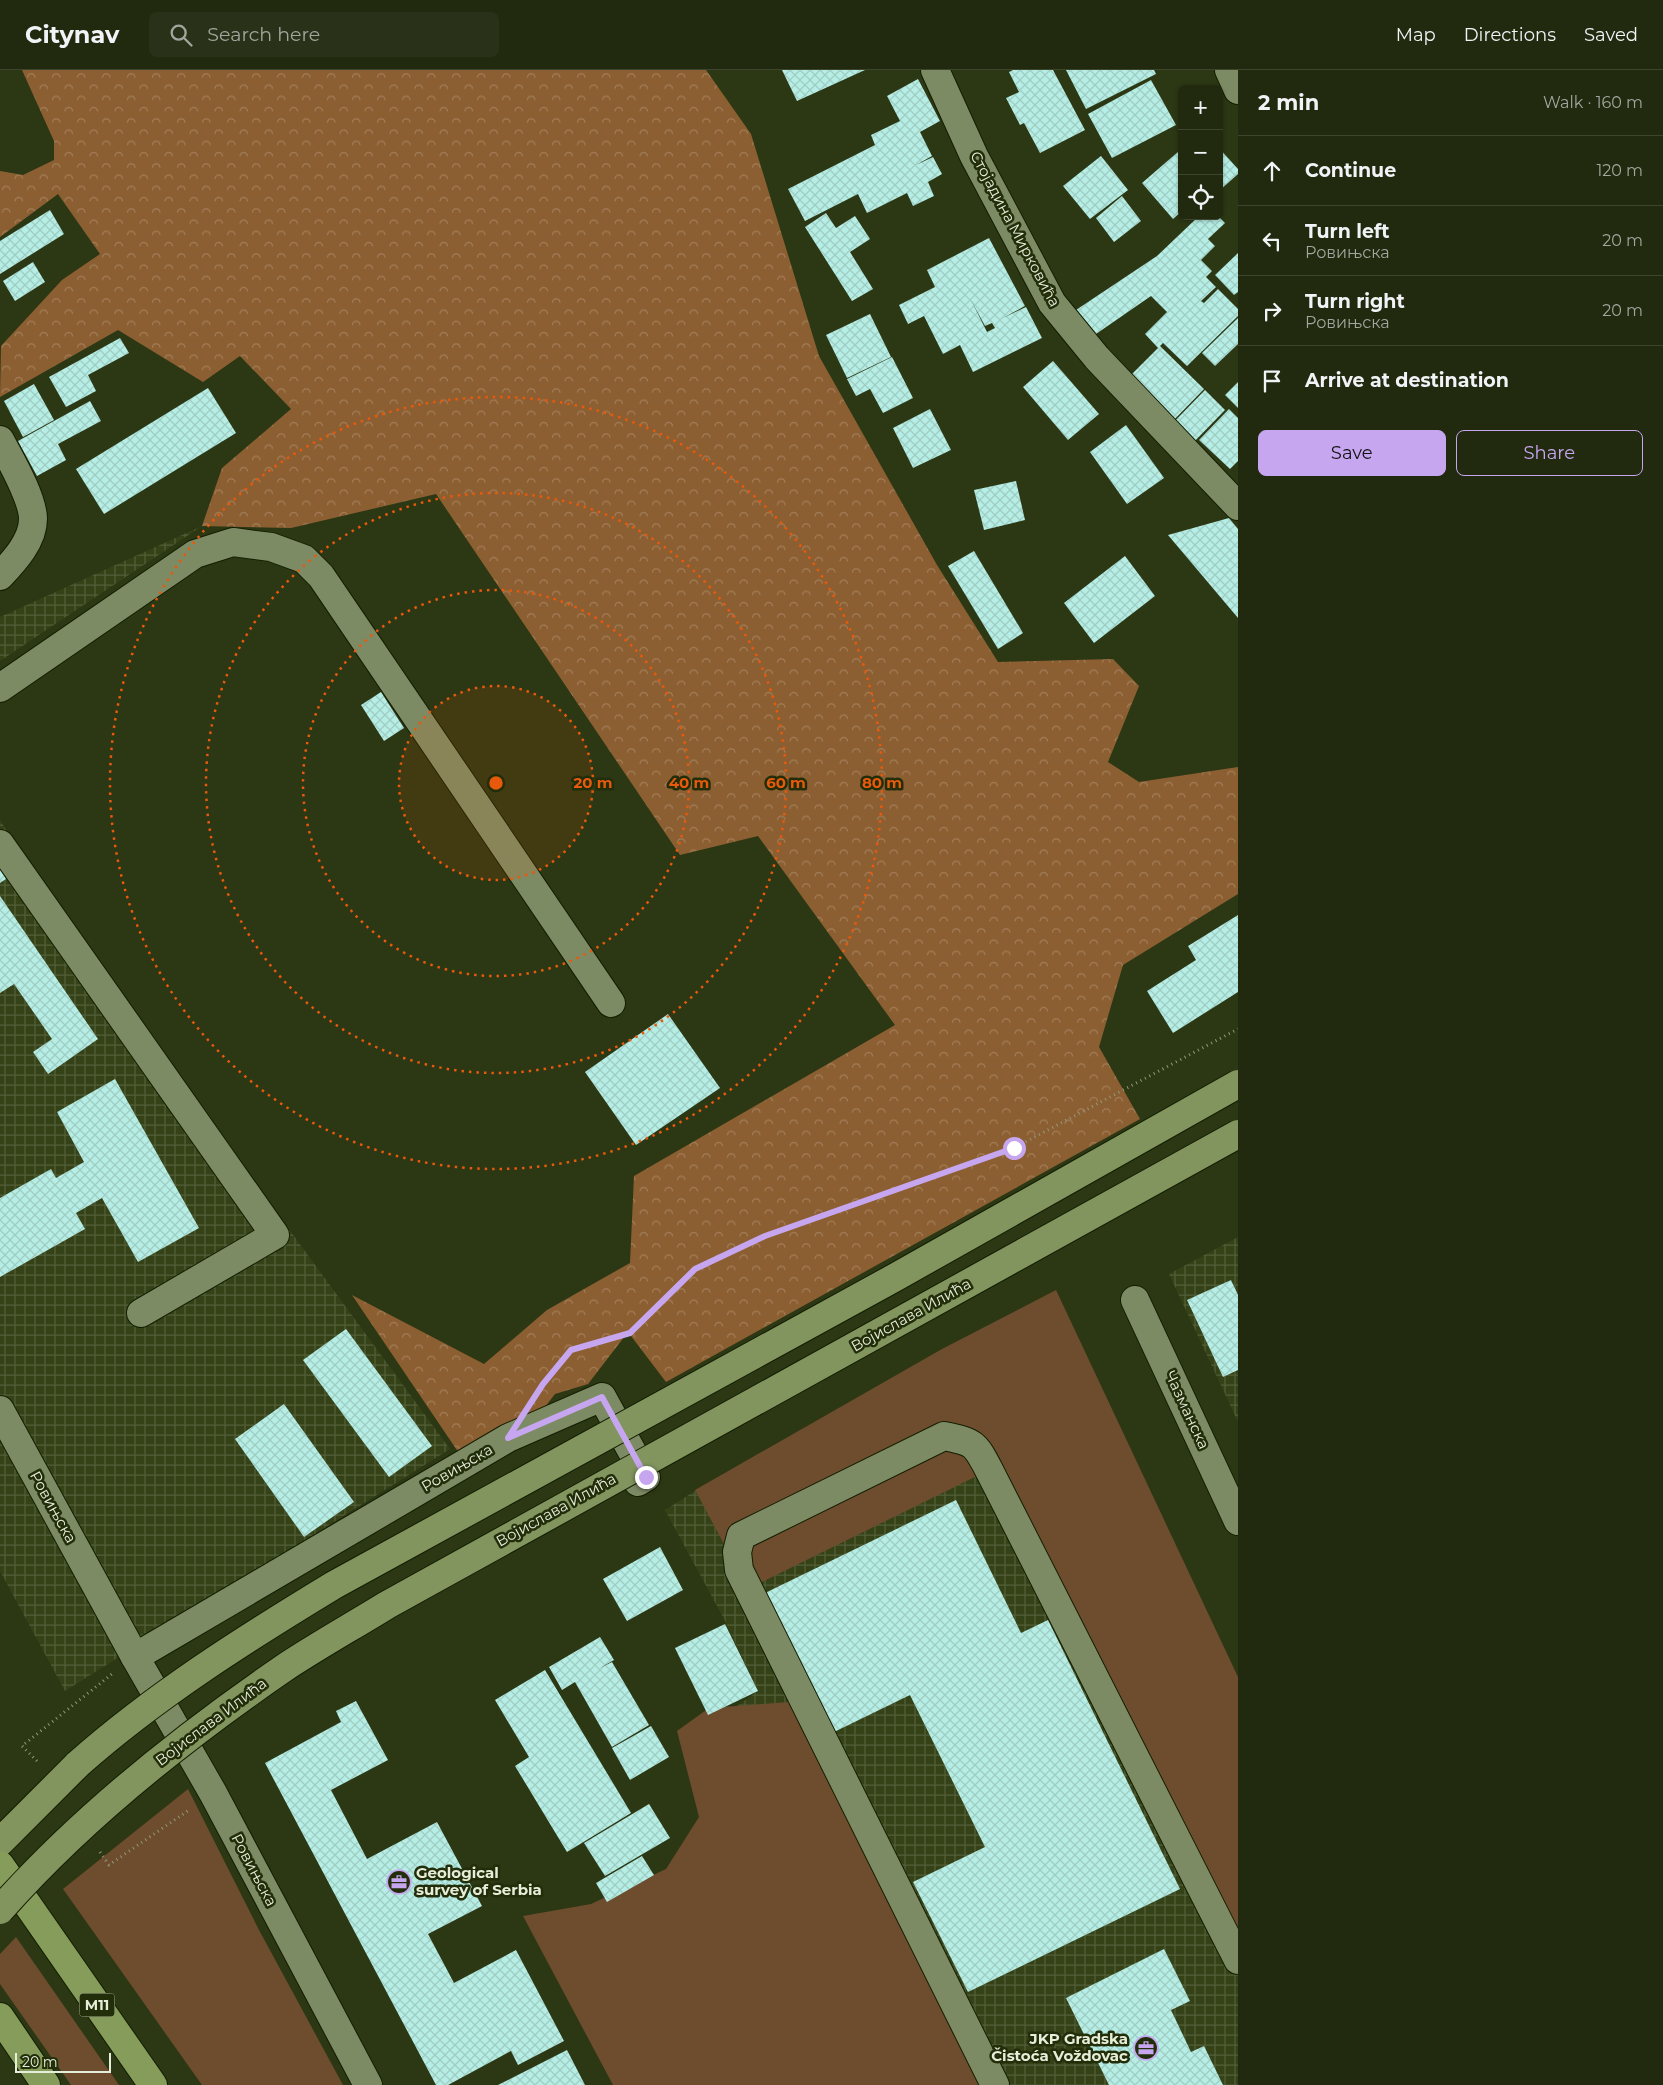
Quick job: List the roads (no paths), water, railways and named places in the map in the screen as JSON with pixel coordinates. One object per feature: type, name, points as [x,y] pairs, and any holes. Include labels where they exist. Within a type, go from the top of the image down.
[{"type":"highway","name":"M11","points":[[0,1865],[153,2085]]},
{"type":"highway","points":[[0,2018],[46,2085]]},
{"type":"main road","points":[[0,1842],[87,1756],[202,1669],[264,1627],[334,1585],[886,1282],[1238,1084]]},
{"type":"main road","name":"Војислава Илића","points":[[0,1910],[61,1846],[164,1756],[286,1667],[387,1605],[1238,1134]]},
{"type":"street","name":"Стојадина Мирковића","points":[[935,70],[974,156],[1052,303],[1097,358],[1235,497]]},
{"type":"street","points":[[1229,70],[1238,90]]},
{"type":"street","points":[[0,440],[23,485],[33,518],[30,533],[16,560],[0,576]]},
{"type":"street","points":[[0,688],[195,554],[233,542],[271,547],[304,559],[326,585],[611,1003]]},
{"type":"street","points":[[0,844],[275,1235],[141,1313]]},
{"type":"street","name":"Чазманска","points":[[1135,1300],[1238,1521]]},
{"type":"street","name":"Ровињска","points":[[133,1654],[508,1438],[602,1397],[646,1477],[513,1548]]},
{"type":"street","name":"Ровињска","points":[[0,1410],[133,1654],[213,1793],[368,2085]]},
{"type":"street","points":[[995,2085],[739,1570],[737,1552],[741,1536],[944,1436],[970,1441],[980,1452],[1238,1960]]},
{"type":"place","name":"Geological survey of Serbia","points":[[399,1882]]},
{"type":"place","name":"JKP Gradska Čistoća Voždovac","points":[[1146,2048]]}]
